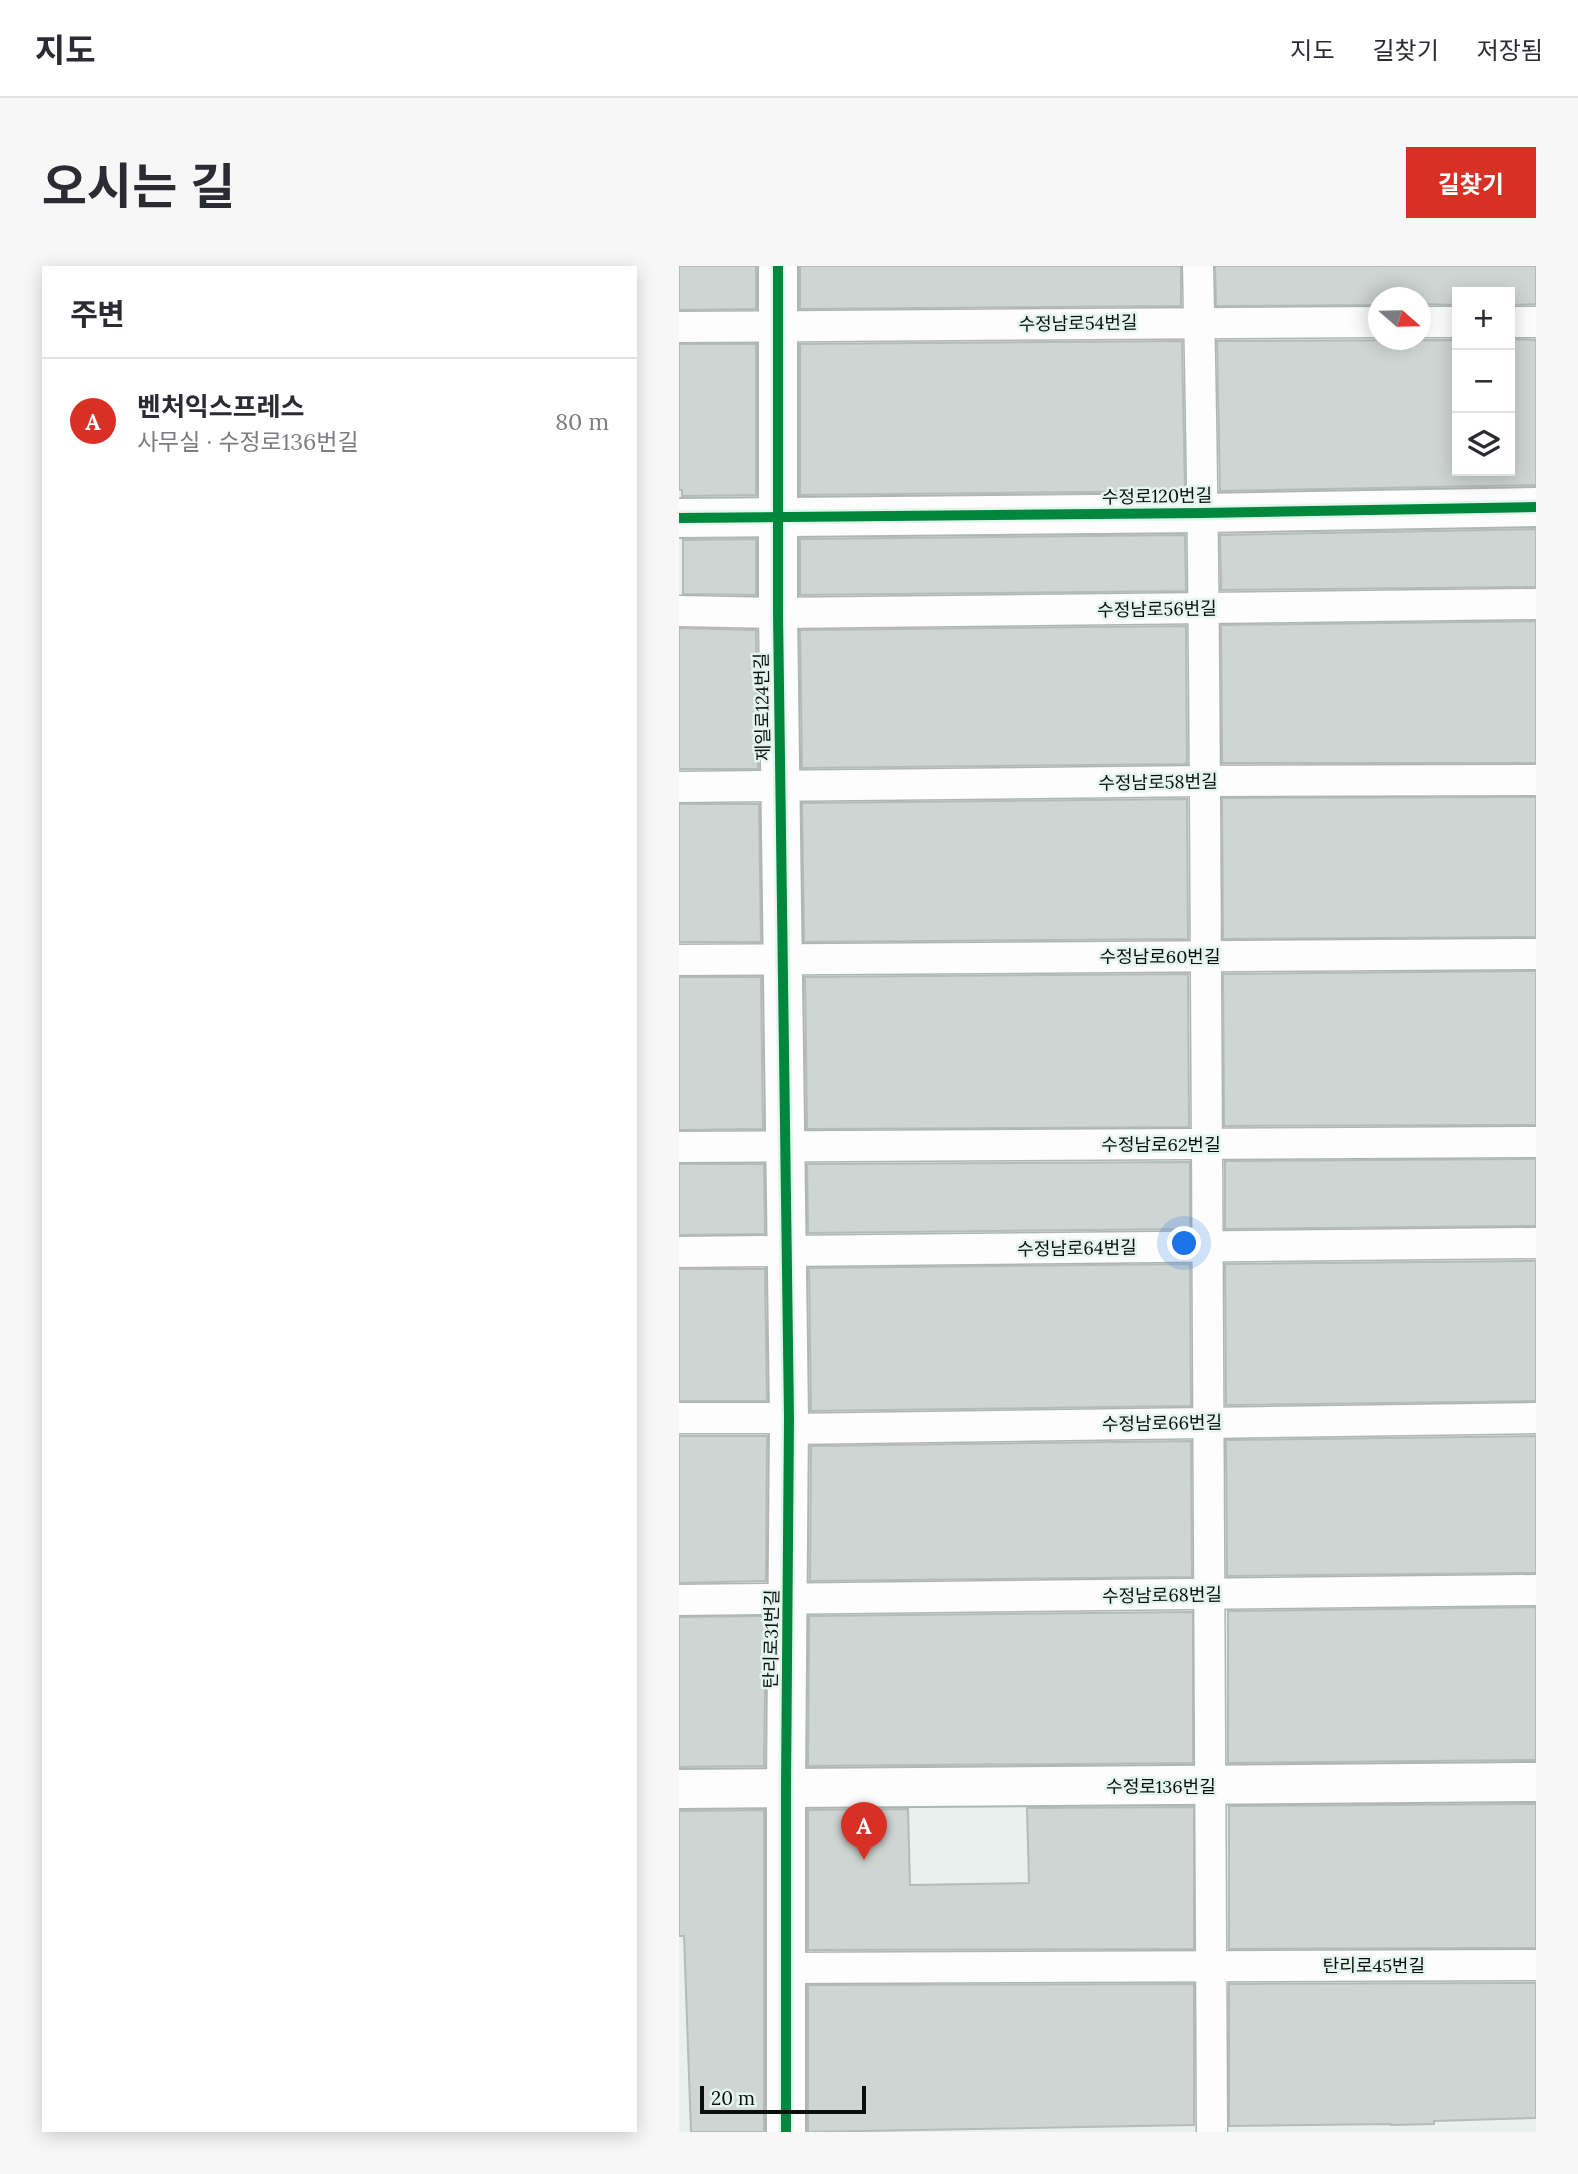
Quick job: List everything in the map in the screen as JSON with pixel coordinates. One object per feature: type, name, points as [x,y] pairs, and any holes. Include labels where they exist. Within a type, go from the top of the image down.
[{"type":"street","name":"제일로124번길","points":[[778,266],[778,612],[786,1147]]},
{"type":"street","name":"수정로120번길","points":[[679,518],[1536,507]]},
{"type":"street","name":"탄리로31번길","points":[[786,1147],[785,1252],[789,1423],[786,2132]]},
{"type":"street","name":"수정로136번길","points":[[679,1789],[1536,1782]]},
{"type":"lane","points":[[1198,266],[1207,956],[1212,2132]]},
{"type":"lane","name":"수정남로54번길","points":[[778,328],[1368,322]]},
{"type":"lane","points":[[1431,322],[1452,322]]},
{"type":"lane","points":[[1515,322],[1536,322]]},
{"type":"lane","points":[[679,327],[778,328]]},
{"type":"lane","name":"수정남로56번길","points":[[778,612],[1536,604]]},
{"type":"lane","points":[[679,611],[778,612]]},
{"type":"lane","name":"수정남로58번길","points":[[781,787],[1536,780]]},
{"type":"lane","name":"제일로124번길","points":[[679,787],[781,787]]},
{"type":"lane","name":"수정남로60번길","points":[[783,960],[1536,954]]},
{"type":"lane","points":[[679,960],[783,960]]},
{"type":"lane","name":"수정남로62번길","points":[[679,1147],[1536,1142]]},
{"type":"lane","name":"수정남로64번길","points":[[785,1252],[1536,1243]]},
{"type":"lane","points":[[679,1252],[785,1252]]},
{"type":"lane","points":[[679,1418],[789,1423]]},
{"type":"lane","name":"수정남로66번길","points":[[789,1423],[1536,1418]]},
{"type":"lane","name":"수정남로68번길","points":[[789,1600],[1536,1590]]},
{"type":"lane","name":"탄리로31번길","points":[[679,1600],[789,1600]]},
{"type":"lane","name":"탄리로45번길","points":[[1212,1966],[1536,1965]]},
{"type":"lane","points":[[786,1968],[1212,1966]]},
{"type":"building","points":[[679,266],[756,266],[756,309],[679,310]]},
{"type":"building","points":[[800,266],[1181,266],[1181,306],[800,309]]},
{"type":"building","points":[[1215,266],[1536,266],[1536,304],[1515,305],[1515,287],[1452,287],[1452,305],[1431,304],[1431,287],[1368,287],[1368,305],[1216,306]]},
{"type":"building","points":[[1515,339],[1536,340],[1536,485],[1220,491],[1217,341],[1368,340],[1368,350],[1431,350],[1431,340],[1452,340],[1452,476],[1515,476]]},
{"type":"building","points":[[1182,341],[1185,491],[800,495],[800,344]]},
{"type":"building","points":[[679,344],[756,344],[756,495],[682,496],[682,490],[679,490]]},
{"type":"building","points":[[1536,529],[1536,587],[1221,590],[1220,535]]},
{"type":"building","points":[[1185,535],[1186,591],[800,595],[800,539]]},
{"type":"building","points":[[756,539],[756,595],[683,594],[683,540]]},
{"type":"building","points":[[1536,621],[1536,763],[1222,763],[1221,625]]},
{"type":"building","points":[[1186,626],[1187,764],[802,768],[800,630]]},
{"type":"building","points":[[679,628],[756,630],[758,769],[679,769]]},
{"type":"building","points":[[1536,797],[1536,937],[1223,939],[1222,798]]},
{"type":"building","points":[[1187,799],[1188,939],[804,942],[802,803]]},
{"type":"building","points":[[679,804],[759,804],[761,942],[679,942]]},
{"type":"building","points":[[1536,971],[1536,1125],[1224,1126],[1223,974]]},
{"type":"building","points":[[1188,974],[1189,1127],[807,1129],[805,977]]},
{"type":"building","points":[[679,977],[761,977],[763,1129],[679,1130]]},
{"type":"building","points":[[1536,1159],[1536,1226],[1225,1229],[1225,1161]]},
{"type":"building","points":[[1190,1162],[1190,1229],[808,1233],[807,1164]]},
{"type":"building","points":[[679,1164],[764,1164],[765,1234],[679,1235]]},
{"type":"building","points":[[1536,1261],[1536,1401],[1226,1405],[1225,1264]]},
{"type":"building","points":[[1190,1264],[1191,1406],[811,1411],[809,1268]]},
{"type":"building","points":[[679,1269],[765,1269],[767,1401],[679,1401]]},
{"type":"building","points":[[679,1436],[767,1436],[766,1581],[679,1583]]},
{"type":"building","points":[[1536,1436],[1536,1573],[1227,1576],[1226,1440]]},
{"type":"building","points":[[1191,1441],[1192,1577],[810,1581],[811,1446]]},
{"type":"building","points":[[1536,1607],[1536,1760],[1228,1763],[1228,1611]]},
{"type":"building","points":[[1193,1612],[1193,1763],[808,1766],[809,1616]]},
{"type":"building","points":[[766,1616],[764,1766],[679,1767],[679,1617]]},
{"type":"building","points":[[1536,1804],[1536,1948],[1229,1949],[1229,1806]]},
{"type":"building","points":[[1194,1807],[1194,1949],[808,1950],[808,1810],[908,1809],[910,1885],[1029,1883],[1027,1808]]},
{"type":"building","points":[[764,1810],[764,2132],[691,2132],[684,1936],[679,1936],[679,1811]]},
{"type":"building","points":[[1536,1983],[1536,2118],[1434,2121],[1434,2124],[1229,2126],[1229,1984]]},
{"type":"building","points":[[1194,1984],[1194,2125],[808,2132],[808,1985]]},
{"type":"cycle path","points":[[778,266],[778,613],[789,1418],[786,2132]]},
{"type":"cycle path","points":[[679,518],[1536,507]]},
{"type":"place","name":"벤처익스프레스","points":[[864,1860]]}]
